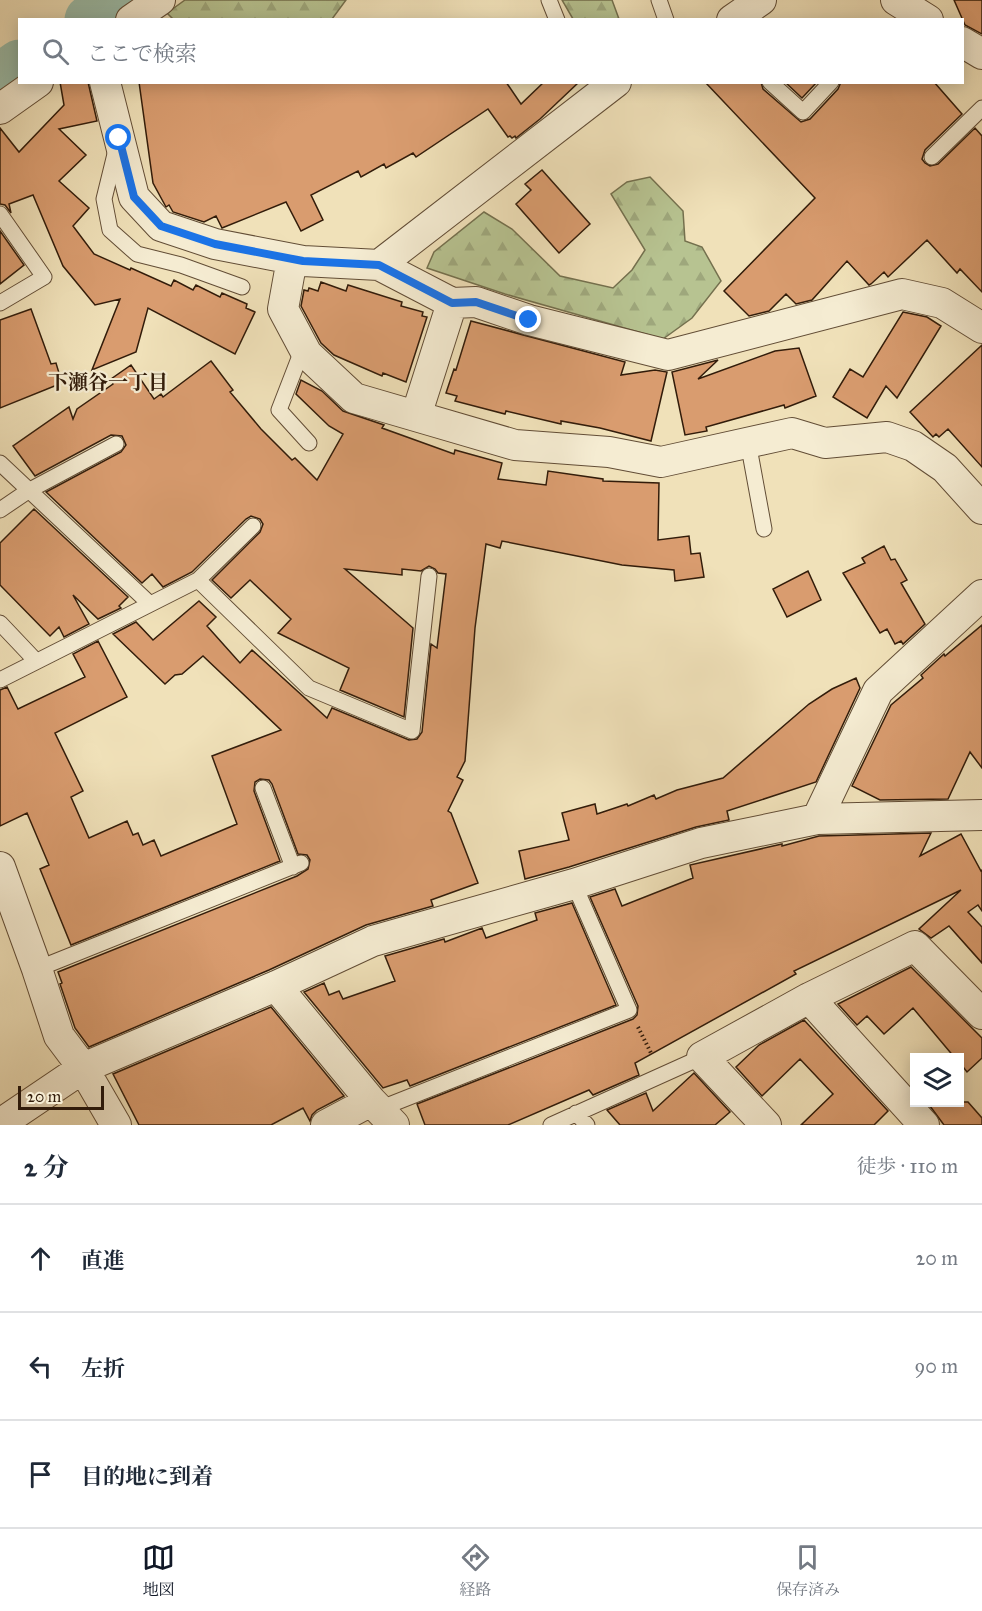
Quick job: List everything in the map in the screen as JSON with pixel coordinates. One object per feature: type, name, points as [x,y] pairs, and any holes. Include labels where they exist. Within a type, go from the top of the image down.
[{"type":"street","points":[[134,18],[160,0]]},
{"type":"street","points":[[735,18],[761,0]]},
{"type":"street","points":[[964,43],[982,54]]},
{"type":"street","points":[[0,109],[35,84]]},
{"type":"street","points":[[106,84],[134,197],[161,226],[215,244],[303,261],[379,265],[452,303],[476,302],[529,320],[668,355],[902,294],[942,303],[982,328]]},
{"type":"street","points":[[379,265],[602,87]]},
{"type":"street","points":[[292,259],[283,309],[303,348],[354,398],[514,445],[609,452],[661,462],[792,433],[825,442],[887,437],[913,446],[945,468],[982,508]]},
{"type":"street","points":[[416,416],[452,303]]},
{"type":"street","points":[[817,819],[879,691],[982,596]]},
{"type":"street","points":[[0,1124],[83,1068],[276,986],[373,941],[574,884],[701,843],[817,819],[982,815]]},
{"type":"street","points":[[0,867],[37,969],[58,1036],[83,1068],[117,1125]]},
{"type":"street","points":[[766,1125],[702,1057],[809,998],[915,946],[982,1014]]},
{"type":"street","points":[[276,986],[381,1112],[326,1125]]},
{"type":"street","points":[[809,998],[924,1125]]},
{"type":"lane","points":[[549,0],[556,18]]},
{"type":"lane","points":[[659,0],[665,18]]},
{"type":"lane","points":[[772,84],[803,112],[829,84]]},
{"type":"lane","points":[[932,157],[982,108]]},
{"type":"lane","points":[[119,138],[104,199],[110,230],[137,254],[181,265],[242,287]]},
{"type":"lane","points":[[0,214],[44,277],[0,303]]},
{"type":"lane","points":[[303,348],[279,410],[309,443]]},
{"type":"lane","points":[[748,442],[764,529]]},
{"type":"lane","points":[[0,510],[28,491],[116,444]]},
{"type":"lane","points":[[0,463],[150,604]]},
{"type":"lane","points":[[0,680],[198,580],[253,526]]},
{"type":"lane","points":[[198,580],[309,688],[412,730],[429,576]]},
{"type":"lane","points":[[0,623],[36,661]]},
{"type":"lane","points":[[37,969],[297,865],[262,788]]},
{"type":"lane","points":[[381,1112],[629,1010],[574,884]]},
{"type":"lane","points":[[551,1125],[702,1057]]},
{"type":"lane","points":[[576,1113],[587,1125]]},
{"type":"path","points":[[629,1010],[662,1075]]},
{"type":"green space","points":[[185,0],[346,0],[333,18],[172,18],[167,13]]},
{"type":"green space","points":[[562,0],[612,0],[619,18],[572,18]]},
{"type":"green space","points":[[650,177],[683,211],[685,241],[702,247],[721,281],[692,318],[663,339],[505,294],[427,268],[434,252],[484,212],[512,229],[560,276],[613,288],[632,270],[645,250],[611,194],[627,182]]},
{"type":"building","points":[[954,0],[982,0],[982,34],[965,25],[964,18],[962,18]]},
{"type":"building","points":[[60,84],[88,84],[97,121],[59,129],[86,155],[59,181],[89,208],[73,226],[94,254],[171,286],[174,280],[193,290],[196,285],[220,297],[222,293],[247,304],[246,308],[255,312],[235,354],[148,308],[136,352],[92,370],[120,299],[95,305],[63,266],[33,195],[9,204],[11,213],[5,205],[0,204],[0,128],[19,152],[64,105]]},
{"type":"building","points":[[139,84],[507,84],[521,104],[542,84],[577,84],[516,138],[515,136],[508,137],[488,109],[416,157],[413,153],[386,168],[384,164],[361,177],[358,171],[311,195],[323,220],[301,231],[286,202],[222,228],[216,216],[204,222],[173,212],[169,205],[166,207],[153,183]]},
{"type":"building","points":[[707,84],[762,84],[763,89],[801,122],[810,119],[840,84],[936,84],[962,114],[925,150],[922,159],[925,163],[930,166],[938,164],[975,128],[982,136],[982,292],[960,269],[957,273],[927,240],[888,277],[884,272],[869,285],[847,261],[812,300],[796,304],[786,294],[769,311],[749,316],[724,291],[815,198]]},
{"type":"building","points":[[787,84],[815,84],[802,98]]},
{"type":"building","points":[[542,170],[590,224],[559,253],[516,204],[531,190],[525,184]]},
{"type":"building","points":[[0,231],[24,265],[0,284]]},
{"type":"building","points":[[321,282],[346,291],[348,285],[402,302],[401,306],[423,312],[422,316],[427,317],[406,382],[383,373],[382,376],[334,355],[321,343],[301,306],[304,290],[308,291],[309,288],[318,291]]},
{"type":"building","points":[[31,309],[51,364],[56,363],[62,383],[0,408],[0,320]]},
{"type":"building","points":[[903,312],[927,317],[941,326],[897,398],[886,386],[867,418],[833,397],[850,369],[863,377]]},
{"type":"building","points":[[471,321],[625,362],[621,375],[655,370],[667,372],[651,441],[600,428],[561,421],[561,424],[506,411],[505,414],[455,401],[457,396],[446,393],[454,369],[456,370]]},
{"type":"building","points":[[982,345],[982,467],[948,429],[939,437],[936,434],[933,437],[910,412]]},
{"type":"building","points":[[799,348],[816,396],[785,408],[784,405],[706,427],[707,431],[685,435],[672,372],[718,360],[698,379],[775,351]]},
{"type":"building","points":[[211,361],[233,390],[230,392],[261,429],[292,460],[295,458],[317,480],[343,434],[329,426],[296,394],[301,380],[322,391],[343,411],[384,425],[382,428],[454,454],[455,450],[502,463],[498,479],[546,485],[548,471],[603,479],[603,481],[659,483],[658,540],[689,536],[691,554],[700,553],[704,577],[675,581],[674,570],[622,565],[502,541],[500,548],[486,544],[475,628],[465,761],[457,777],[463,780],[448,811],[451,813],[478,883],[431,900],[433,906],[366,925],[269,970],[89,1047],[75,1028],[58,972],[297,876],[308,869],[310,860],[307,855],[298,854],[272,784],[269,780],[260,779],[255,782],[254,791],[280,861],[71,945],[40,869],[49,865],[27,813],[0,826],[0,690],[7,687],[18,709],[85,677],[73,654],[98,641],[127,697],[55,733],[83,791],[71,797],[89,838],[127,821],[133,835],[138,833],[143,845],[154,840],[161,856],[237,824],[212,756],[281,730],[203,656],[182,674],[175,675],[165,684],[113,634],[136,622],[153,640],[199,601],[216,617],[207,626],[240,663],[252,650],[327,718],[332,708],[409,740],[417,739],[422,732],[431,644],[437,648],[446,574],[438,573],[429,566],[421,571],[402,569],[402,575],[345,569],[413,628],[404,717],[340,690],[349,668],[278,633],[291,619],[250,580],[231,598],[212,580],[260,532],[263,524],[260,519],[251,516],[246,519],[192,572],[163,587],[152,574],[142,583],[46,492],[121,452],[126,445],[122,436],[111,435],[35,476],[13,446],[69,407],[73,419],[77,409],[113,384],[111,379],[131,365],[154,399],[161,394],[163,397]]},
{"type":"building","points":[[34,509],[128,597],[119,606],[121,608],[98,619],[73,595],[89,624],[64,637],[59,627],[50,636],[0,585],[0,543]]},
{"type":"building","points":[[884,546],[891,560],[895,559],[907,580],[901,583],[925,624],[903,644],[901,641],[895,644],[887,629],[880,633],[843,573],[865,563],[862,558]]},
{"type":"building","points":[[808,571],[821,600],[787,617],[773,589]]},
{"type":"building","points":[[982,625],[982,768],[970,752],[948,799],[880,800],[852,786],[891,705],[923,678],[921,675],[944,654],[945,656]]},
{"type":"building","points":[[856,678],[860,688],[816,782],[727,811],[729,820],[696,827],[525,879],[519,851],[569,840],[562,813],[595,804],[597,814],[627,804],[628,806],[654,795],[656,799],[677,790],[723,778],[809,704],[832,689]]},
{"type":"building","points":[[931,833],[920,856],[961,834],[982,870],[982,911],[978,905],[968,912],[982,927],[982,963],[949,926],[931,938],[919,929],[961,890],[794,971],[796,974],[635,1063],[639,1075],[593,1095],[589,1090],[508,1125],[425,1125],[417,1104],[633,1019],[637,1015],[638,1006],[590,897],[615,889],[622,906],[693,878],[690,865],[819,836]]},
{"type":"building","points":[[572,903],[616,1005],[410,1086],[407,1080],[383,1088],[304,992],[324,983],[329,995],[339,991],[343,999],[395,981],[385,956],[444,939],[445,942],[482,928],[486,938],[537,920],[535,913]]},
{"type":"building","points":[[911,967],[982,1038],[982,1058],[967,1072],[964,1068],[964,1053],[951,1053],[913,1008],[884,1034],[867,1016],[857,1025],[838,1004]]},
{"type":"building","points":[[271,1007],[344,1096],[317,1110],[310,1121],[303,1108],[271,1125],[139,1125],[113,1074]]},
{"type":"building","points":[[804,1020],[888,1111],[874,1125],[801,1125],[833,1094],[800,1059],[762,1096],[736,1067],[759,1045]]},
{"type":"building","points":[[694,1073],[730,1112],[715,1125],[620,1125],[607,1110],[646,1093],[653,1111]]},
{"type":"building","points":[[964,1102],[968,1102],[982,1118],[982,1125],[944,1125],[931,1107],[964,1107]]},
{"type":"waterway","points":[[93,18],[120,0]]},
{"type":"waterway","points":[[0,79],[18,66]]},
{"type":"district","name":"下瀬谷一丁目","points":[[108,382]]},
{"type":"route","points":[[119,138],[134,197],[161,226],[215,244],[303,261],[379,265],[452,303],[476,302],[529,320]]}]
